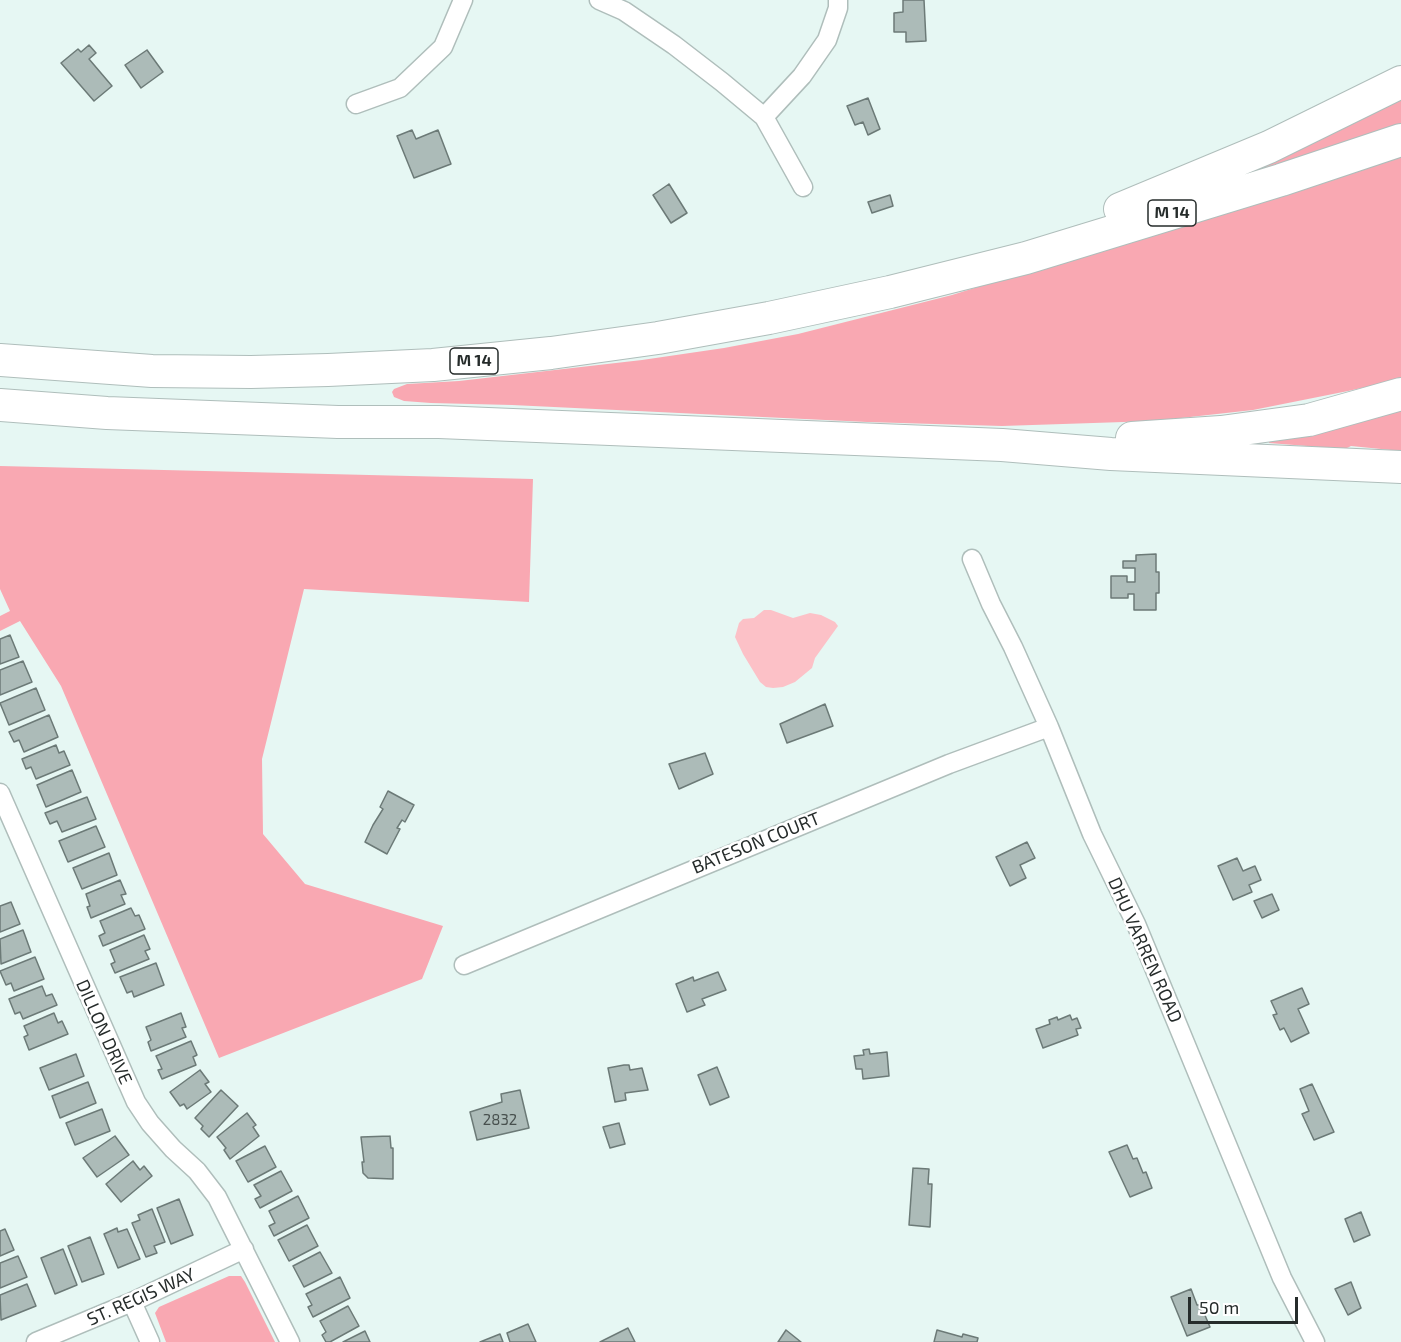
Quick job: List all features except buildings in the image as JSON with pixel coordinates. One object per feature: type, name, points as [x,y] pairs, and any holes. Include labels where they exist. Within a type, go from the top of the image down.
[{"type":"highway","points":[[940,278],[1022,244],[1149,199],[1269,147],[1401,82]]},
{"type":"highway","name":"M 14","points":[[0,360],[152,371],[262,372],[433,365],[551,353],[658,338],[770,318],[890,292],[1026,258],[1281,180],[1401,140]]},
{"type":"highway","points":[[1002,445],[1221,432],[1309,420],[1401,394]]},
{"type":"highway","points":[[0,405],[107,413],[338,422],[439,422],[1002,445],[1111,454],[1401,467]]},
{"type":"street","points":[[356,104],[400,88],[443,47],[463,0]]},
{"type":"street","points":[[598,0],[624,11],[674,45],[764,117],[802,187]]},
{"type":"street","points":[[764,117],[802,76],[827,40],[838,8],[838,0]]},
{"type":"street","name":"DHU VARREN ROAD","points":[[972,559],[990,604],[1049,727],[1092,834],[1136,924],[1282,1278],[1315,1342]]},
{"type":"street","name":"BATESON COURT","points":[[464,965],[949,764],[1049,727]]},
{"type":"street","name":"DILLON DRIVE","points":[[0,793],[136,1102],[161,1136],[207,1183],[222,1204],[290,1342]]},
{"type":"street","name":"ST. REGIS WAY","points":[[36,1342],[132,1302],[244,1249]]},
{"type":"street","points":[[132,1302],[150,1342]]},
{"type":"shaded area","points":[[1401,96],[1401,124],[1255,171],[1252,167]]},
{"type":"shaded area","points":[[1401,155],[1401,379],[1253,410],[1154,421],[1002,426],[431,403],[404,401],[394,397],[392,392],[407,384],[459,381],[642,360],[798,334],[952,295]]},
{"type":"shaded area","points":[[1401,411],[1401,451],[1351,446],[1345,449],[1269,443],[1269,441]]},
{"type":"shaded area","points":[[0,466],[533,479],[529,602],[304,589],[262,759],[263,834],[305,884],[443,926],[422,979],[219,1058],[61,686],[20,621],[0,631],[0,616],[10,611],[0,589]]},
{"type":"shaded area","points":[[764,610],[771,610],[793,618],[810,613],[821,615],[838,626],[815,658],[812,668],[795,682],[783,687],[766,687],[760,682],[735,637],[739,623],[743,619],[754,618]]},
{"type":"shaded area","points":[[229,1276],[241,1276],[275,1342],[166,1342],[155,1313],[159,1307]]}]
